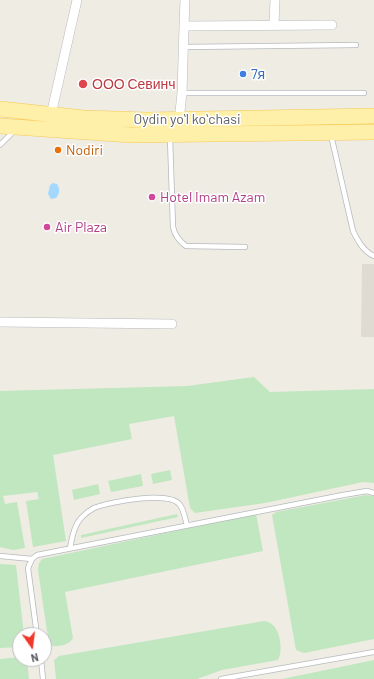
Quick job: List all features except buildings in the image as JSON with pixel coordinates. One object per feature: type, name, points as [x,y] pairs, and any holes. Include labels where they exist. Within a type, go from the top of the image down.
[{"type":"main road","name":"Oydin yoʻl koʻchasi","points":[[0,109],[84,118],[179,121],[374,116]]},
{"type":"main road","name":"Oydin yoʻl koʻchasi","points":[[0,126],[93,134],[170,136],[374,132]]},
{"type":"street","points":[[51,115],[77,0]]},
{"type":"street","points":[[179,121],[182,92],[185,0]]},
{"type":"street","points":[[274,24],[275,0]]},
{"type":"street","points":[[184,26],[274,24],[332,25]]},
{"type":"street","points":[[0,322],[172,324]]},
{"type":"lane","points":[[183,46],[356,45]]},
{"type":"lane","points":[[182,92],[364,93]]},
{"type":"lane","points":[[0,145],[17,128]]},
{"type":"lane","points":[[330,133],[353,231],[358,242],[367,252],[374,256]]},
{"type":"lane","points":[[170,136],[173,227],[175,235],[180,242],[186,246],[245,247]]},
{"type":"lane","points":[[36,627],[28,571],[32,559],[39,554],[343,495],[367,491],[374,493]]},
{"type":"lane","points":[[70,548],[74,531],[81,518],[93,508],[129,500],[159,498],[173,500],[180,505],[187,525]]},
{"type":"lane","points":[[0,556],[32,559]]},
{"type":"lane","points":[[221,679],[374,652]]},
{"type":"lane","points":[[42,667],[44,679]]},
{"type":"shaded area","points":[[362,264],[374,264],[374,337],[361,337]]},
{"type":"green space","points":[[254,377],[270,392],[374,389],[374,483],[363,482],[265,503],[195,513],[190,508],[174,416],[129,424],[132,439],[53,455],[66,541],[33,547],[26,501],[39,499],[37,492],[3,496],[5,504],[17,502],[25,548],[13,550],[0,547],[0,391],[187,386]]},
{"type":"green space","points":[[170,470],[172,480],[153,484],[151,474]]},
{"type":"green space","points":[[141,474],[143,486],[111,492],[108,481]]},
{"type":"green space","points":[[98,484],[100,494],[74,500],[72,490]]},
{"type":"green space","points":[[366,495],[374,496],[374,639],[304,653],[296,650],[272,515],[276,512]]},
{"type":"green space","points":[[177,514],[178,517],[81,538],[81,535]]},
{"type":"green space","points":[[256,514],[263,551],[65,592],[73,638],[69,642],[55,646],[52,646],[52,627],[46,627],[38,570],[39,563],[42,559]]},
{"type":"green space","points":[[0,564],[16,565],[23,627],[12,627],[12,647],[0,648]]},
{"type":"green space","points":[[264,621],[274,626],[277,631],[281,649],[278,660],[222,670],[197,679],[56,679],[54,660],[59,656]]},
{"type":"green space","points":[[12,658],[12,667],[28,667],[29,679],[0,679],[0,659]]},
{"type":"green space","points":[[374,660],[374,679],[282,679]]},
{"type":"water","points":[[53,183],[57,184],[59,191],[56,198],[51,199],[48,194],[50,185]]},
{"type":"place","name":"7я","points":[[243,74]]},
{"type":"place","name":"ООО Севинч","points":[[83,84]]},
{"type":"place","name":"Nodiri","points":[[58,150]]},
{"type":"place","name":"Hotel Imam Azam","points":[[152,197]]},
{"type":"place","name":"Air Plaza","points":[[47,227]]}]
